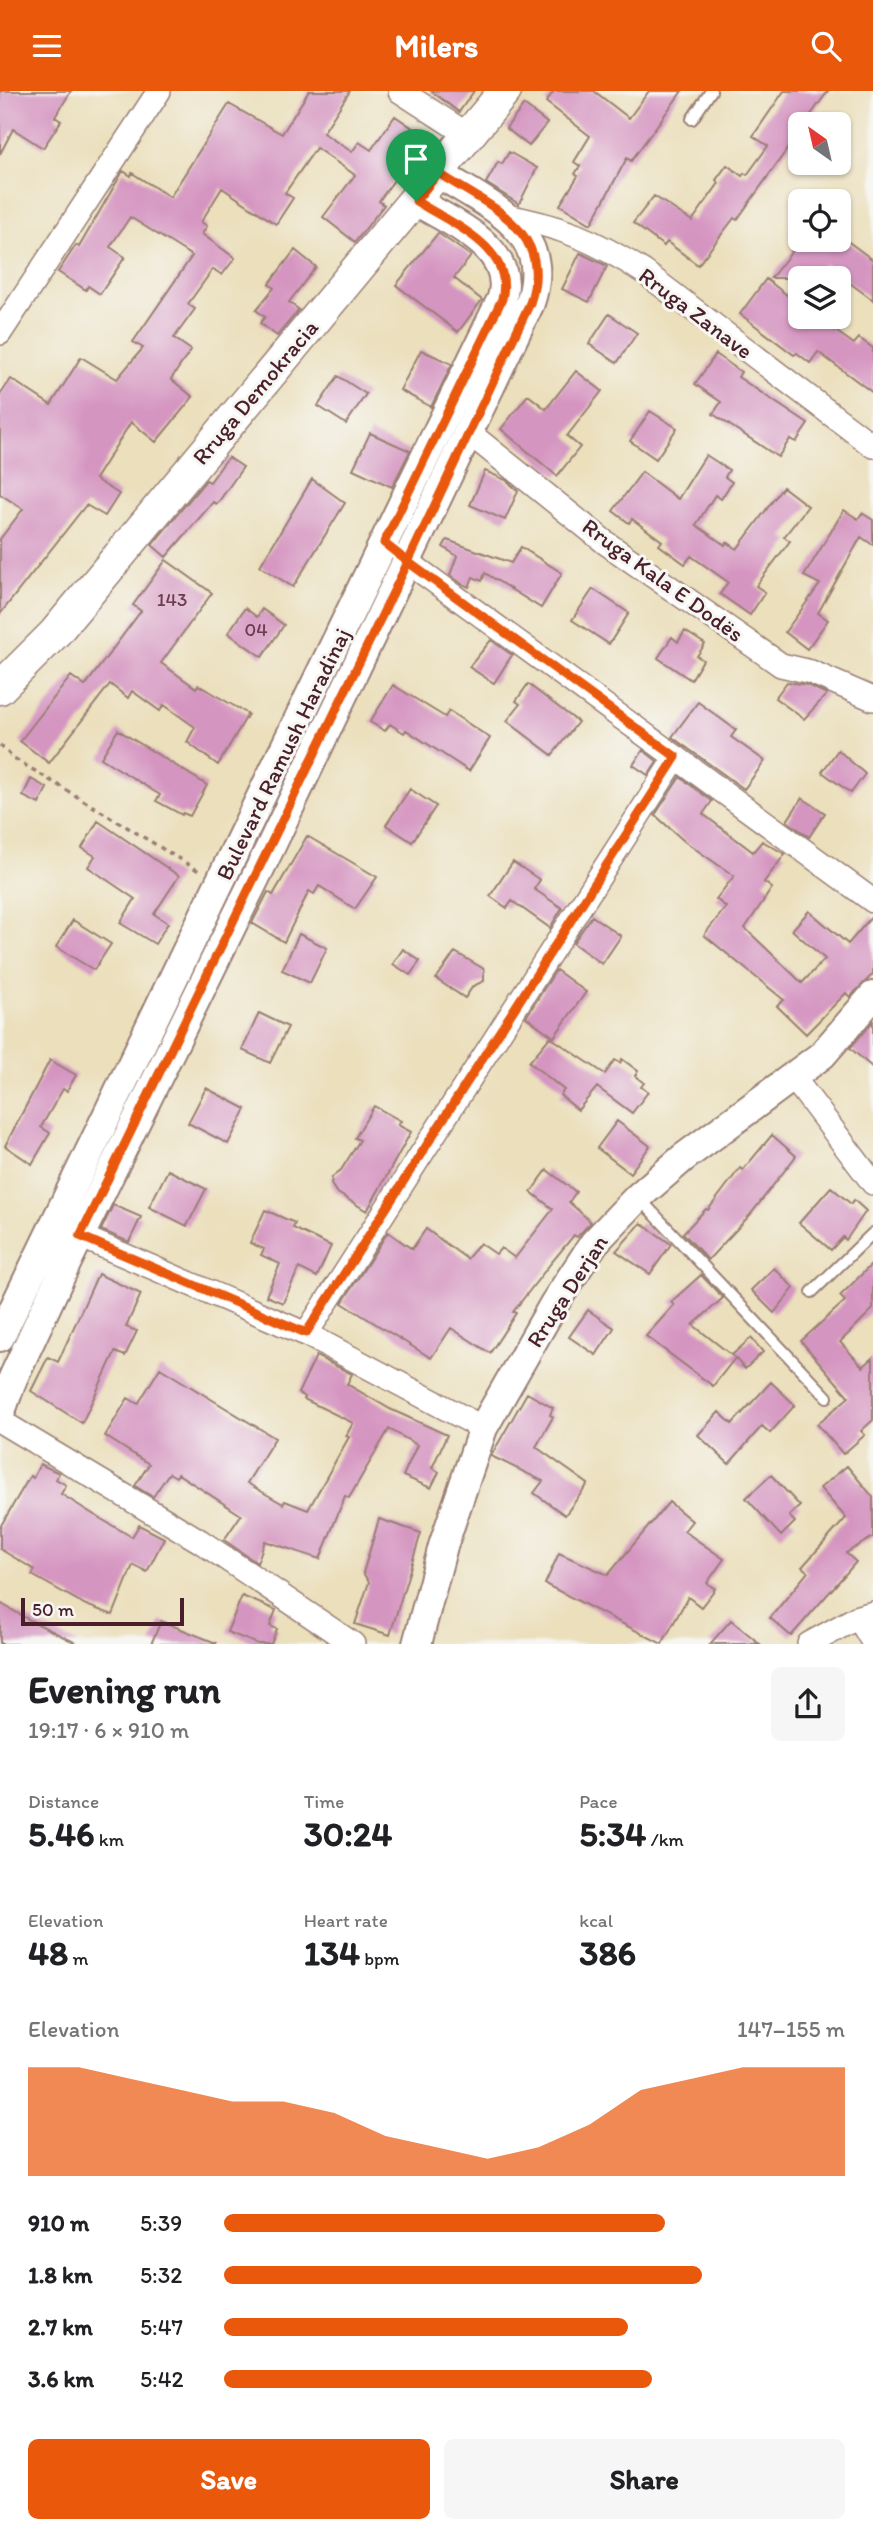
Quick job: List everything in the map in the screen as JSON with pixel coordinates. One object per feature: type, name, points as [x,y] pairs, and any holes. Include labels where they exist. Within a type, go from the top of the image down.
[{"type":"main road","name":"Rruga Demokracia","points":[[0,688],[55,633],[505,91]]},
{"type":"street","points":[[0,333],[159,91]]},
{"type":"street","points":[[400,91],[468,135]]},
{"type":"street","name":"Bulevard Ramush Haradinaj","points":[[1,1332],[67,1230],[408,562],[530,303],[536,262],[528,239],[502,215],[438,173]]},
{"type":"street","name":"Bulevard Ramush Haradinaj","points":[[0,1414],[67,1230],[221,884],[502,299],[502,267],[495,255],[416,201]]},
{"type":"street","points":[[481,243],[502,215]]},
{"type":"street","name":"Rruga Zanave","points":[[502,215],[550,223],[609,249],[644,272],[873,446]]},
{"type":"street","name":"Rruga Kala E Dodës","points":[[468,432],[606,543],[781,665],[811,672],[873,699]]},
{"type":"street","points":[[384,543],[873,901]]},
{"type":"street","points":[[306,1333],[676,757]]},
{"type":"street","name":"Rruga Derjan","points":[[417,1644],[443,1546],[483,1428],[554,1304],[594,1243],[638,1197],[683,1158],[822,1055],[873,996]]},
{"type":"street","points":[[793,1077],[873,1183]]},
{"type":"street","points":[[67,1230],[306,1333],[483,1428]]},
{"type":"street","points":[[0,1421],[200,1541],[353,1644]]},
{"type":"street","points":[[809,1644],[866,1615],[873,1642]]},
{"type":"lane","points":[[692,119],[711,91]]},
{"type":"lane","points":[[638,1197],[827,1397]]},
{"type":"lane","points":[[812,1292],[873,1233]]},
{"type":"path","points":[[0,745],[12,757],[221,884]]},
{"type":"building","points":[[0,91],[71,91],[55,117],[61,121],[43,148],[13,129],[0,154]]},
{"type":"building","points":[[309,91],[350,91],[323,133],[352,152],[359,142],[371,150],[395,116],[436,144],[422,162],[412,155],[379,201],[384,205],[355,242],[323,217],[355,175],[316,148],[285,193],[293,198],[276,224],[222,188],[201,222],[207,226],[202,234],[235,258],[222,275],[213,269],[188,304],[195,309],[174,338],[191,350],[171,379],[193,397],[156,442],[131,422],[95,479],[119,494],[105,516],[86,505],[0,614],[0,539],[23,509],[0,494],[0,395],[11,379],[51,405],[81,357],[117,379],[143,348],[133,342],[192,256],[130,217],[110,247],[125,257],[100,294],[88,286],[86,290],[58,272],[76,245],[79,247],[123,171],[131,176],[132,173],[170,197],[229,104],[282,134]]},
{"type":"building","points":[[431,91],[474,91],[459,112]]},
{"type":"building","points":[[554,91],[594,91],[629,118],[649,91],[682,91],[631,161],[627,158],[591,224],[560,205],[578,176],[575,174],[580,166],[574,162],[590,136],[546,102]]},
{"type":"building","points":[[784,91],[828,91],[813,112],[788,112],[788,148],[737,220],[734,218],[698,265],[667,242],[664,246],[633,223],[654,196],[692,221],[719,183],[716,180],[727,165],[742,176],[744,173],[747,175],[768,146],[753,136]]},
{"type":"building","points":[[524,105],[547,123],[529,146],[506,128]]},
{"type":"building","points":[[509,152],[537,168],[519,204],[486,183],[498,162],[502,164]]},
{"type":"building","points":[[438,233],[471,256],[454,278],[482,300],[458,332],[396,285]]},
{"type":"building","points":[[851,244],[873,260],[873,300],[851,284],[851,266],[788,266],[788,278],[771,278],[792,252],[851,252]]},
{"type":"building","points":[[295,250],[316,267],[289,302],[299,310],[277,336],[260,323],[265,317],[256,310],[274,288],[269,284]]},
{"type":"building","points":[[580,253],[607,266],[589,302],[562,289]]},
{"type":"building","points":[[766,279],[788,296],[788,329],[833,329],[854,344],[859,338],[873,348],[873,393],[818,352],[810,363],[797,353],[794,355],[740,314]]},
{"type":"building","points":[[609,314],[637,333],[617,363],[589,344]]},
{"type":"building","points":[[421,350],[452,364],[431,407],[400,390]]},
{"type":"building","points":[[716,354],[741,372],[738,377],[808,424],[796,442],[790,439],[778,457],[713,414],[721,402],[695,384]]},
{"type":"building","points":[[576,371],[602,391],[567,436],[580,447],[557,476],[501,429],[528,395],[546,409]]},
{"type":"building","points":[[338,376],[366,394],[346,424],[318,406]]},
{"type":"building","points":[[650,411],[677,428],[656,459],[630,441]]},
{"type":"building","points":[[370,433],[410,451],[392,487],[353,469]]},
{"type":"building","points":[[706,455],[729,470],[725,477],[732,482],[721,499],[715,495],[696,525],[725,545],[727,542],[737,549],[783,487],[808,506],[784,537],[790,541],[756,586],[765,592],[750,615],[720,594],[728,582],[691,556],[685,564],[659,545],[662,541],[632,519],[629,523],[613,511],[642,472],[678,499]]},
{"type":"building","points":[[228,457],[243,467],[217,504],[213,502],[166,557],[152,545],[206,480],[210,482]]},
{"type":"building","points":[[485,471],[506,480],[518,491],[505,520],[470,505]]},
{"type":"building","points":[[312,479],[345,503],[293,587],[260,566]]},
{"type":"building","points":[[844,510],[858,519],[862,513],[873,520],[873,545],[861,537],[818,613],[828,620],[807,649],[785,632],[820,584],[804,576]]},
{"type":"building","points":[[447,540],[511,563],[521,547],[562,573],[541,608],[485,573],[482,581],[473,577],[469,587],[462,584],[450,575],[457,556],[443,547]]},
{"type":"building","points":[[166,560],[212,593],[161,663],[196,688],[198,685],[248,714],[218,765],[187,742],[195,727],[164,705],[160,711],[132,691],[128,698],[110,684],[49,763],[20,741],[71,676],[85,686],[141,611],[133,605]]},
{"type":"building","points":[[593,589],[629,613],[609,644],[572,620]]},
{"type":"building","points":[[245,608],[257,617],[262,609],[284,625],[262,657],[228,633]]},
{"type":"building","points":[[685,631],[705,644],[697,656],[703,660],[691,680],[658,658],[672,637],[678,642]]},
{"type":"building","points":[[491,640],[512,655],[494,683],[469,667]]},
{"type":"building","points":[[787,682],[807,685],[827,694],[804,719],[775,698]]},
{"type":"building","points":[[528,684],[578,722],[552,755],[507,721],[520,704],[516,701]]},
{"type":"building","points":[[393,685],[445,717],[449,711],[490,738],[469,771],[406,730],[404,733],[390,724],[385,731],[370,722]]},
{"type":"building","points":[[698,702],[736,730],[731,737],[765,761],[744,789],[672,737]]},
{"type":"building","points":[[118,730],[207,785],[190,816],[183,813],[182,815],[156,801],[160,795],[101,758]]},
{"type":"building","points":[[643,750],[657,761],[648,775],[633,765]]},
{"type":"building","points":[[838,750],[865,774],[851,793],[822,772]]},
{"type":"building","points":[[680,777],[712,801],[703,814],[753,852],[762,841],[785,854],[764,882],[772,888],[745,928],[802,983],[825,959],[792,930],[809,911],[848,944],[873,915],[873,974],[850,997],[846,993],[806,1034],[777,1006],[784,1000],[704,935],[726,907],[716,899],[734,876],[684,841],[655,815]]},
{"type":"building","points":[[31,779],[47,788],[39,804],[23,796]]},
{"type":"building","points":[[410,789],[436,806],[412,842],[386,825]]},
{"type":"building","points":[[802,798],[825,813],[809,837],[787,821]]},
{"type":"building","points":[[98,821],[179,876],[154,914],[168,923],[155,944],[120,923],[135,899],[88,867],[95,856],[82,848]]},
{"type":"building","points":[[307,836],[377,877],[355,909],[319,886],[314,894],[309,891],[284,942],[252,923],[268,892],[273,895]]},
{"type":"building","points":[[513,862],[540,880],[534,889],[562,908],[550,928],[512,901],[507,908],[490,896]]},
{"type":"building","points":[[592,916],[621,936],[602,964],[573,943]]},
{"type":"building","points":[[73,920],[111,944],[94,970],[56,947]]},
{"type":"building","points":[[299,934],[327,948],[310,983],[282,970]]},
{"type":"building","points":[[403,949],[420,961],[410,975],[393,964]]},
{"type":"building","points":[[455,952],[484,969],[484,981],[473,986],[465,998],[436,979]]},
{"type":"building","points":[[556,970],[586,992],[554,1037],[526,1017]]},
{"type":"building","points":[[259,1013],[288,1027],[270,1063],[242,1050]]},
{"type":"building","points":[[873,1021],[873,1068],[850,1048]]},
{"type":"building","points":[[550,1037],[605,1074],[615,1060],[620,1063],[622,1059],[638,1071],[635,1076],[644,1083],[641,1087],[648,1092],[632,1113],[597,1087],[578,1110],[560,1095],[564,1090],[529,1062]]},
{"type":"building","points":[[50,1060],[76,1075],[67,1091],[63,1089],[41,1127],[50,1133],[32,1164],[5,1146]]},
{"type":"building","points":[[206,1088],[246,1109],[228,1144],[188,1123]]},
{"type":"building","points":[[374,1106],[401,1121],[398,1125],[411,1132],[367,1211],[336,1192],[331,1184],[332,1177],[341,1170],[360,1140],[355,1138]]},
{"type":"building","points":[[617,1121],[650,1146],[630,1173],[597,1148]]},
{"type":"building","points":[[772,1135],[796,1156],[750,1215],[708,1260],[683,1233],[708,1210],[740,1168],[743,1170]]},
{"type":"building","points":[[168,1170],[206,1189],[187,1226],[149,1207]]},
{"type":"building","points":[[547,1170],[576,1192],[569,1202],[591,1222],[577,1237],[574,1235],[513,1312],[516,1313],[490,1353],[451,1328],[431,1358],[342,1303],[388,1232],[412,1249],[426,1229],[467,1259],[480,1243],[496,1254],[501,1248],[515,1258],[553,1209],[531,1192]]},
{"type":"building","points":[[831,1187],[851,1204],[854,1200],[866,1211],[846,1240],[843,1237],[831,1250],[799,1223]]},
{"type":"building","points":[[113,1205],[141,1217],[129,1242],[101,1230]]},
{"type":"building","points":[[265,1210],[295,1223],[293,1228],[331,1246],[317,1277],[299,1268],[283,1303],[266,1296],[280,1264],[261,1255],[264,1249],[250,1243]]},
{"type":"building","points":[[641,1223],[671,1244],[650,1274],[616,1251]]},
{"type":"building","points":[[873,1263],[873,1309],[840,1342],[863,1367],[873,1358],[873,1420],[861,1431],[865,1435],[843,1454],[817,1424],[849,1397],[801,1341],[845,1301],[840,1296]]},
{"type":"building","points":[[774,1268],[794,1288],[774,1313],[751,1290]]},
{"type":"building","points":[[98,1274],[141,1294],[126,1327],[137,1331],[125,1356],[115,1352],[82,1423],[31,1391],[48,1357],[58,1362]]},
{"type":"building","points":[[701,1275],[723,1298],[693,1325],[734,1357],[732,1355],[751,1338],[763,1352],[745,1369],[735,1358],[713,1386],[646,1336],[674,1305],[671,1302]]},
{"type":"building","points":[[588,1310],[614,1328],[596,1355],[569,1337]]},
{"type":"building","points":[[316,1356],[352,1374],[347,1384],[390,1409],[447,1435],[432,1468],[439,1472],[431,1488],[403,1476],[417,1445],[389,1429],[349,1498],[345,1496],[320,1559],[265,1541],[257,1563],[224,1540],[241,1515],[178,1474],[176,1477],[169,1473],[153,1497],[135,1486],[149,1464],[105,1436],[128,1398],[138,1404],[160,1368],[275,1438],[247,1483],[283,1504],[285,1501],[308,1510],[349,1437],[346,1436],[353,1423],[304,1399],[305,1397],[298,1393]]},
{"type":"building","points":[[771,1382],[795,1405],[770,1433],[762,1426],[729,1464],[698,1435],[719,1412],[732,1424]]},
{"type":"building","points":[[527,1393],[553,1408],[550,1415],[553,1417],[536,1447],[588,1484],[565,1515],[534,1493],[543,1481],[491,1456]]},
{"type":"building","points":[[40,1464],[59,1473],[56,1479],[66,1485],[61,1494],[96,1516],[132,1537],[139,1525],[164,1538],[147,1572],[133,1565],[113,1615],[86,1605],[32,1575],[35,1570],[0,1549],[0,1527]]},
{"type":"building","points":[[847,1466],[873,1497],[873,1537],[846,1553],[856,1562],[791,1636],[770,1618],[808,1572],[802,1567],[846,1518],[820,1488]]},
{"type":"building","points":[[771,1475],[800,1506],[789,1516],[795,1522],[781,1536],[746,1498]]},
{"type":"building","points":[[669,1502],[692,1521],[684,1531],[724,1559],[707,1583],[715,1589],[701,1607],[688,1597],[662,1644],[545,1584],[559,1553],[608,1575]]},
{"type":"building","points":[[379,1519],[421,1533],[390,1635],[355,1624],[369,1582],[363,1573]]},
{"type":"building","points":[[242,1596],[276,1610],[270,1626],[277,1629],[271,1644],[258,1644],[227,1632]]},
{"type":"building","points":[[0,1603],[26,1618],[78,1644],[0,1644]]},
{"type":"building","points":[[731,1620],[760,1644],[710,1644]]},
{"type":"building","points":[[161,1621],[216,1643],[216,1644],[151,1644]]},
{"type":"route","points":[[416,201],[438,173],[521,230],[533,251],[536,271],[530,303],[408,562],[676,757],[306,1333],[80,1236],[408,562],[384,543],[502,299],[504,277],[495,255],[416,201]]}]
